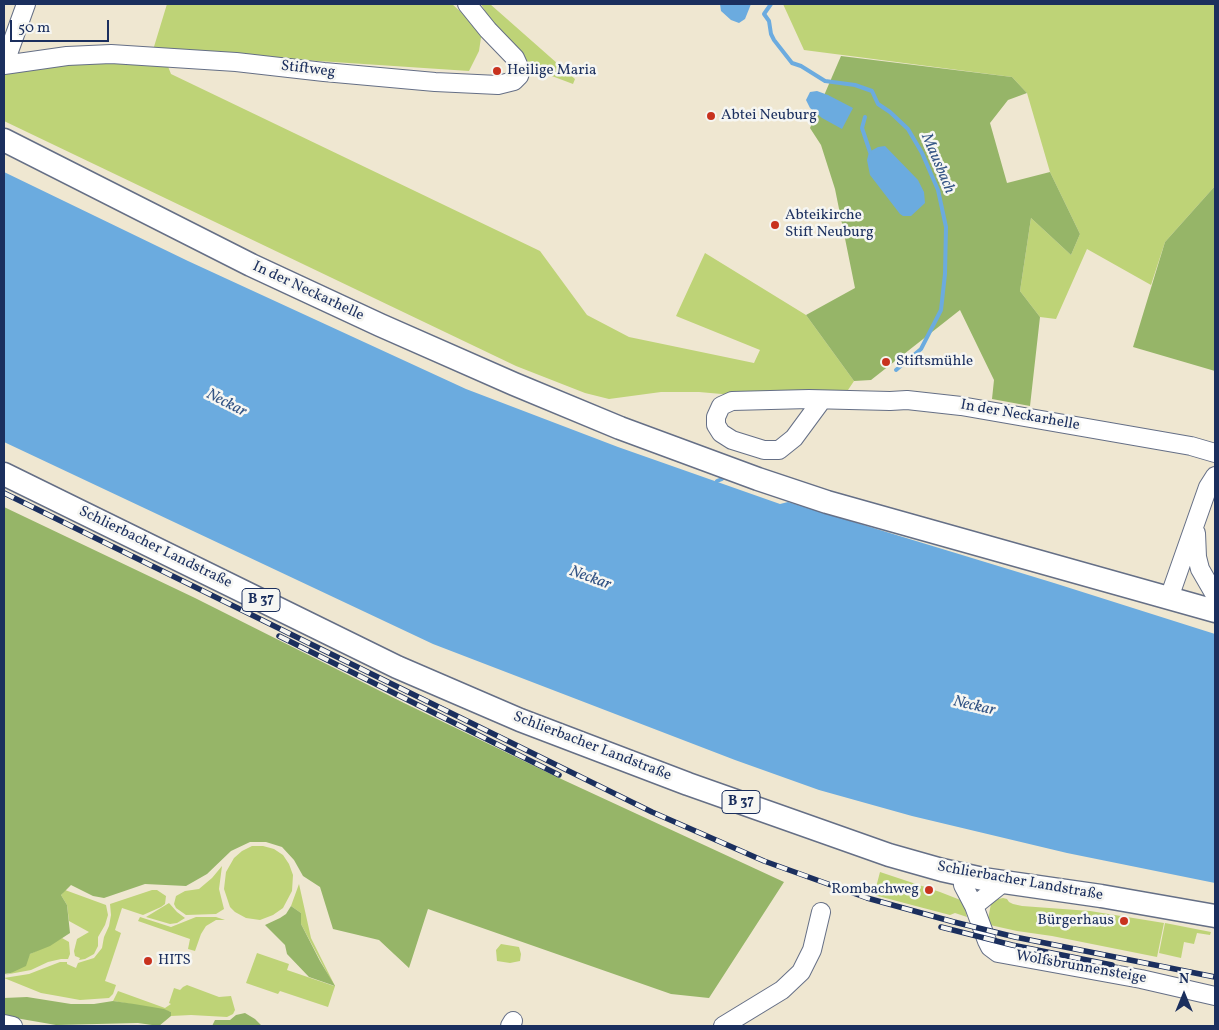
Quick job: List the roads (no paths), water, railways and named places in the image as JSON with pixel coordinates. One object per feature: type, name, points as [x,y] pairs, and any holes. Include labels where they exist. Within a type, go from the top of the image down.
[{"type":"main road","name":"In der Neckarhelle","points":[[4,140],[251,265],[371,321],[620,428],[749,476],[827,502],[1215,611]]},
{"type":"main road","name":"Schlierbacher Landstraße","points":[[4,474],[397,667],[520,720],[688,784],[889,855],[965,875],[1215,916]]},
{"type":"street","points":[[4,65],[26,4]]},
{"type":"street","name":"Stiftweg","points":[[4,65],[67,56],[111,54],[236,62],[435,82],[498,85],[514,81],[520,73],[515,58],[488,30],[467,4]]},
{"type":"street","name":"In der Neckarhelle","points":[[822,400],[794,438],[784,448],[775,452],[754,448],[726,437],[721,434],[715,422],[717,412],[721,406],[732,401],[822,400],[907,400],[945,404],[1191,446],[1215,453]]},
{"type":"street","points":[[1169,598],[1208,487],[1215,476]]},
{"type":"street","points":[[1196,521],[1198,563],[1215,595]]},
{"type":"street","name":"Wolfsbrunnensteige","points":[[965,875],[963,885],[974,906],[990,947],[998,952],[1155,982],[1215,996]]},
{"type":"street","points":[[974,906],[1004,882]]},
{"type":"street","points":[[723,1026],[782,990],[800,972],[812,950],[822,912]]},
{"type":"street","points":[[4,1024],[13,1026]]},
{"type":"water","points":[[720,4],[751,4],[745,19],[739,23],[731,20],[721,11]]},
{"type":"water","points":[[817,91],[853,108],[842,129],[822,118],[810,108],[806,100],[810,92]]},
{"type":"water","points":[[885,146],[918,180],[924,192],[925,203],[911,216],[900,214],[870,175],[867,160],[869,152],[878,147]]},
{"type":"water","name":"Neckar","points":[[4,172],[188,261],[466,389],[618,447],[780,504],[788,502],[1215,634],[1215,883],[1067,853],[912,816],[819,790],[735,760],[433,644],[4,442]]},
{"type":"waterway","name":"Mausbach","points":[[771,4],[764,14],[769,21],[771,34],[792,63],[801,66],[825,81],[855,85],[872,91],[878,104],[890,112],[908,129],[922,153],[938,190],[946,227],[945,274],[941,310],[921,349],[896,370]]},
{"type":"waterway","points":[[865,117],[862,128],[870,152]]},
{"type":"waterway","name":"Mausbach","points":[[717,481],[722,479]]},
{"type":"railway","points":[[4,493],[652,812],[764,861],[867,898],[954,922],[1015,937],[1215,977]]},
{"type":"railway","points":[[279,636],[559,775]]},
{"type":"railway","points":[[941,927],[1012,945],[1112,965]]},
{"type":"place","name":"Heilige Maria","points":[[497,71]]},
{"type":"place","name":"Abtei Neuburg","points":[[711,116]]},
{"type":"place","name":"Abteikirche Stift Neuburg","points":[[775,225]]},
{"type":"place","name":"Stiftsmühle","points":[[886,362]]},
{"type":"place","name":"Rombachweg","points":[[929,890]]},
{"type":"place","name":"Bürgerhaus","points":[[1124,921]]},
{"type":"place","name":"HITS","points":[[148,961]]}]
